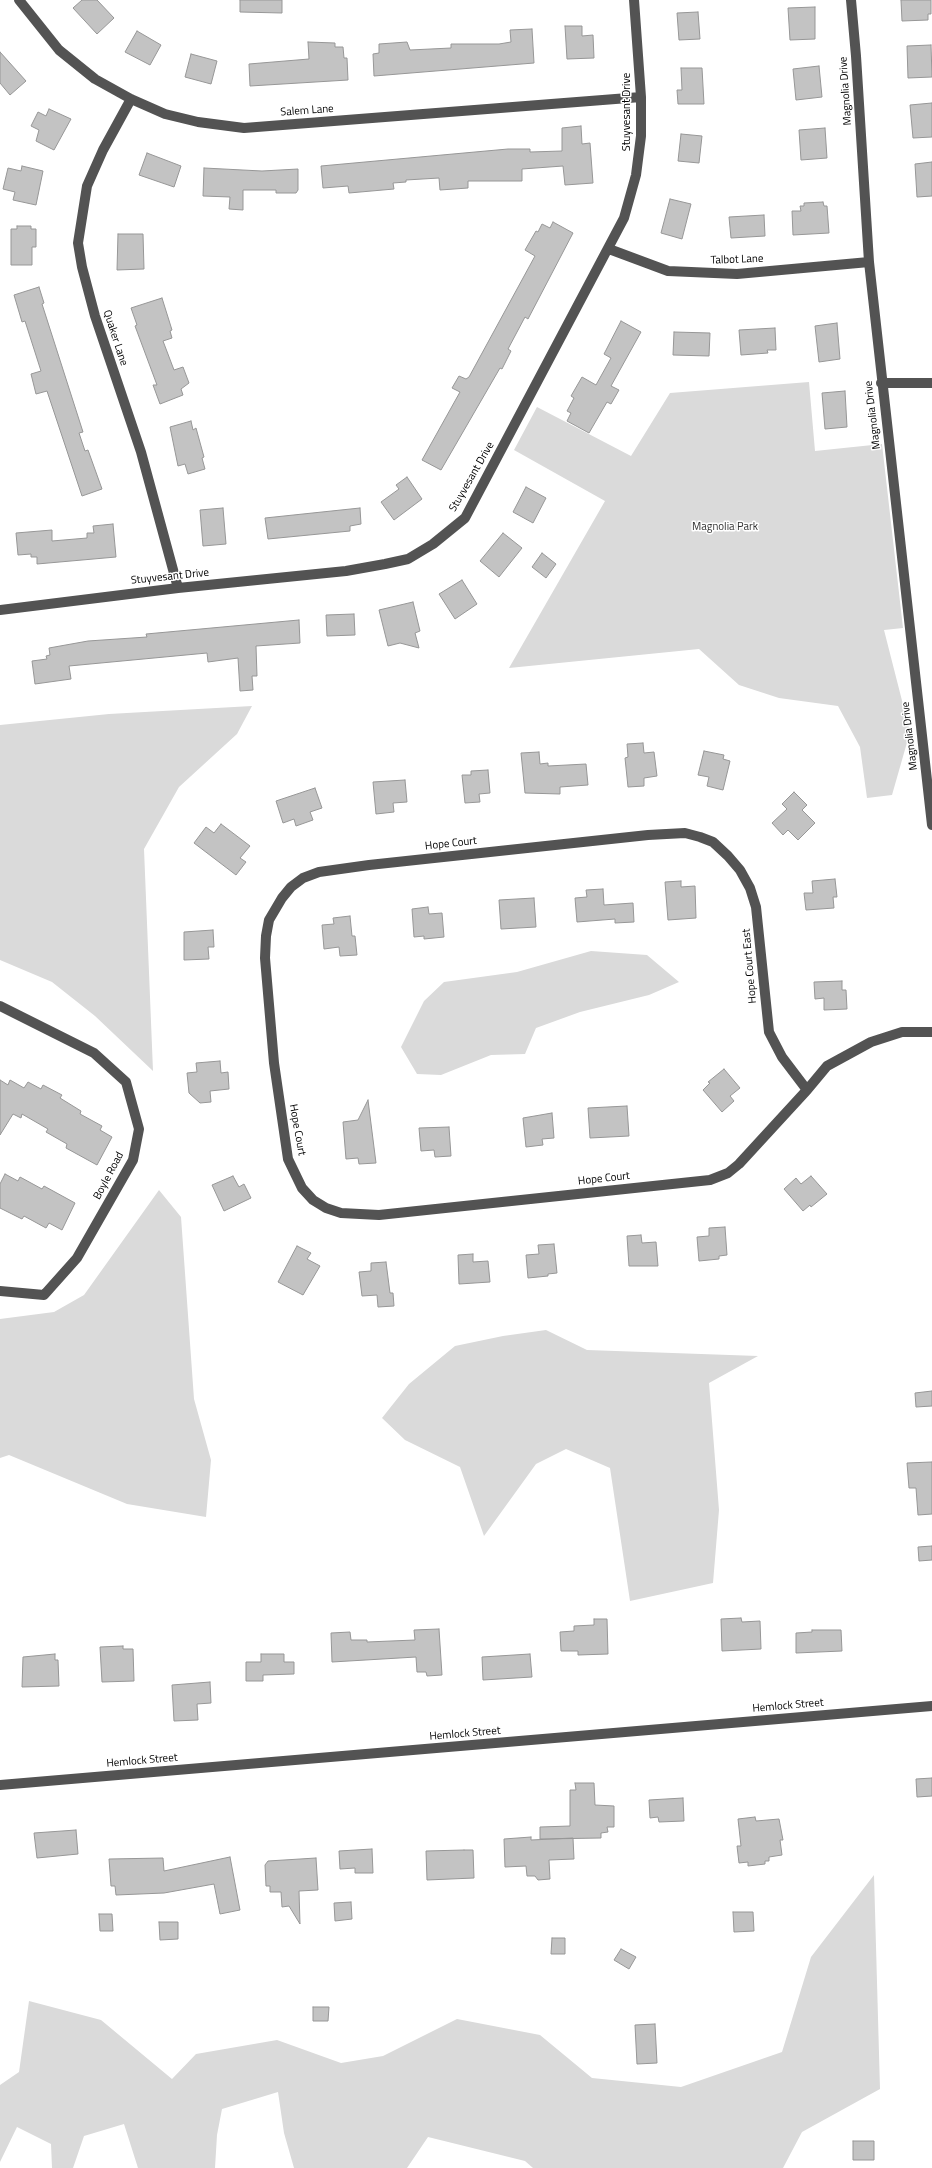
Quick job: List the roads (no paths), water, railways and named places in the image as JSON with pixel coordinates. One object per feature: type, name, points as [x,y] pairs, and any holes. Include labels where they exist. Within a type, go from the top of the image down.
[{"type":"street","name":"Salem Lane","points":[[19,0],[58,50],[95,79],[131,100],[165,114],[198,122],[244,128],[641,97]]},
{"type":"street","name":"Stuyvesant Drive","points":[[0,610],[178,588],[346,571],[400,561],[408,559],[432,544],[465,518],[609,249],[624,218],[636,175],[641,136],[641,97],[634,0]]},
{"type":"street","name":"Magnolia Drive","points":[[851,0],[856,56],[868,262],[932,825]]},
{"type":"street","name":"Quaker Lane","points":[[131,100],[103,150],[87,186],[78,243],[82,267],[95,316],[141,452],[178,588]]},
{"type":"street","name":"Talbot Lane","points":[[609,249],[668,272],[737,274],[868,262]]},
{"type":"street","points":[[881,383],[932,383]]},
{"type":"street","name":"Hope Court","points":[[713,842],[686,834],[648,836],[369,865],[319,872],[303,878],[282,898],[269,920],[266,936],[265,958],[274,1063],[290,1164],[302,1188],[313,1200],[326,1208],[341,1213],[379,1215],[689,1184],[710,1180],[728,1173],[740,1164],[827,1066],[871,1042],[902,1032],[932,1032]]},
{"type":"street","name":"Hope Court East","points":[[713,842],[740,870],[750,888],[756,907],[769,1032],[782,1057],[807,1090]]},
{"type":"street","name":"Boyle Road","points":[[0,1006],[94,1053],[126,1082],[139,1128],[133,1160],[77,1258],[44,1295],[0,1291]]},
{"type":"street","name":"Hemlock Street","points":[[0,1785],[932,1706]]},
{"type":"park label","name":"Magnolia Park","points":[[725,527]]}]
